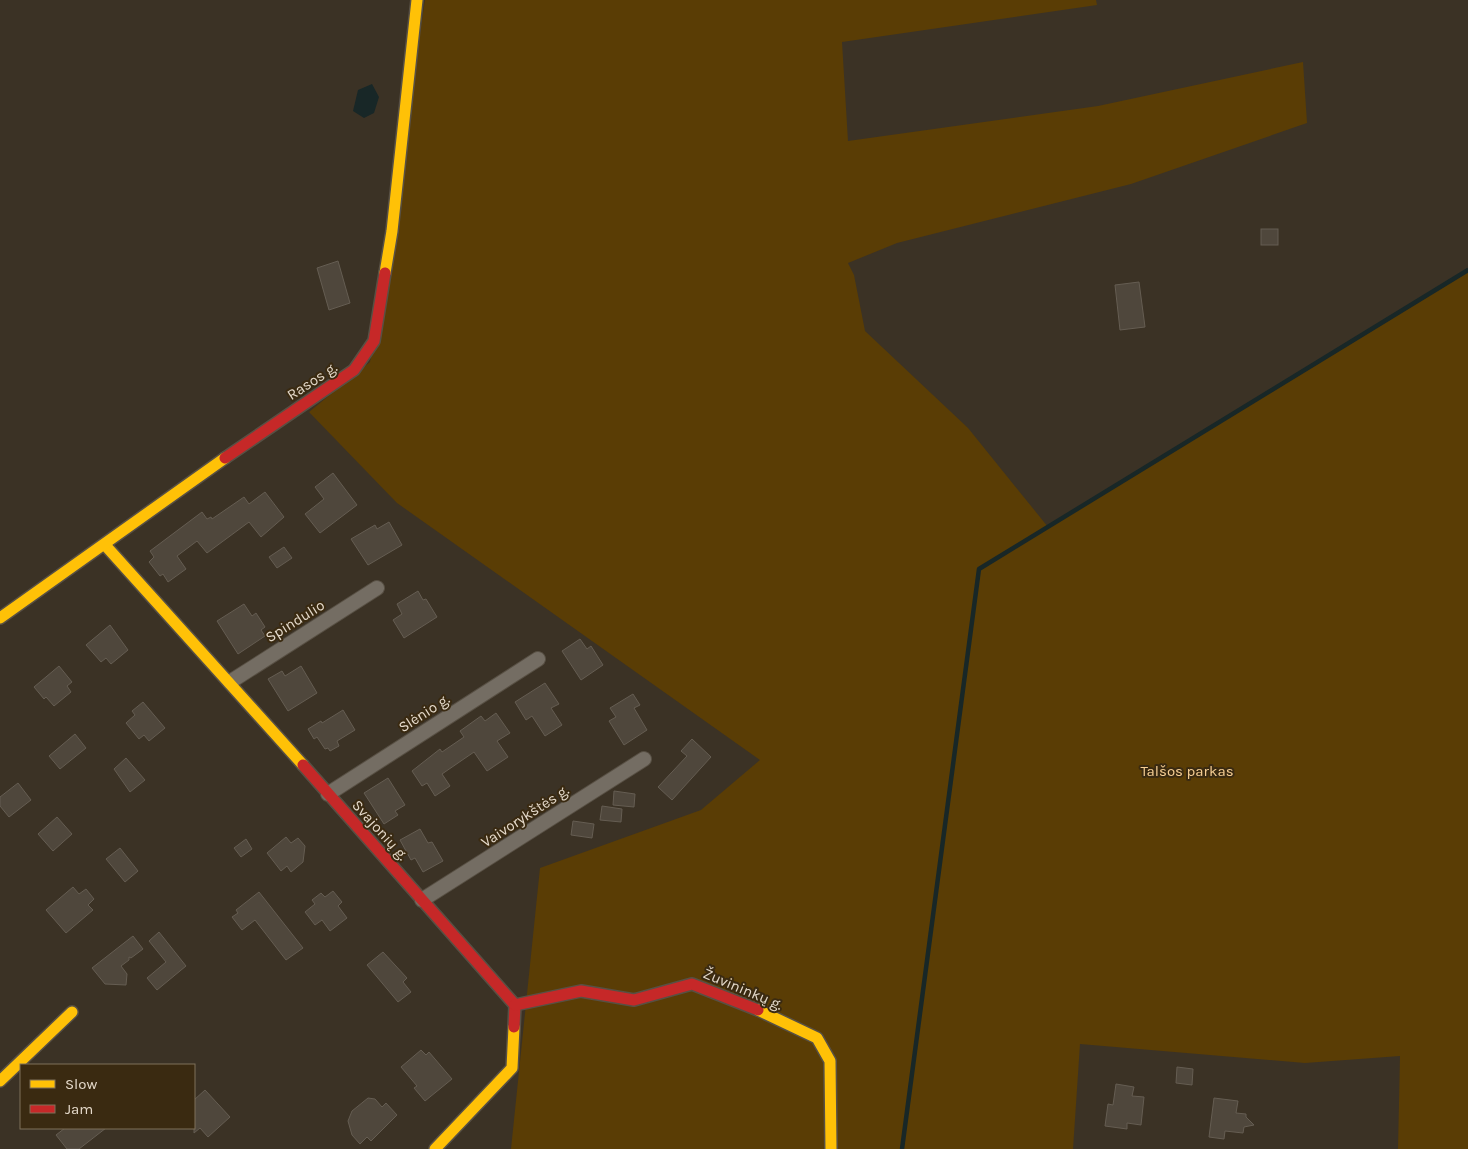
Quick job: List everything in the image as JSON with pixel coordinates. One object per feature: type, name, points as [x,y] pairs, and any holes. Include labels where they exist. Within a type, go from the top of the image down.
[{"type":"street","name":"Rasos g.","points":[[0,618],[105,545],[260,432],[354,370],[374,341],[392,231],[417,0]]},
{"type":"street","name":"Svajonių g.","points":[[105,545],[230,682],[515,1006]]},
{"type":"street","name":"Spindulio","points":[[230,682],[377,588]]},
{"type":"street","name":"Slėnio g.","points":[[328,794],[538,659]]},
{"type":"street","name":"Vaivorykštės g.","points":[[422,900],[644,758]]},
{"type":"street","name":"Žuvininkų g.","points":[[515,1006],[581,991],[634,1000],[692,984],[756,1009],[817,1038],[830,1061],[831,1149]]},
{"type":"street","points":[[435,1149],[512,1068],[515,1006]]},
{"type":"street","points":[[0,1081],[72,1012]]},
{"type":"green space","name":"Talšos parkas","points":[[425,0],[1096,0],[1097,5],[842,42],[848,141],[1098,106],[1303,62],[1307,123],[1131,184],[897,243],[848,263],[854,275],[865,331],[968,428],[1048,527],[1468,270],[1468,1149],[1398,1149],[1400,1056],[1305,1063],[1080,1044],[1073,1149],[511,1149],[540,868],[701,810],[760,760],[397,503],[309,412],[370,362]]},
{"type":"shaded area","points":[[372,84],[379,97],[374,113],[364,118],[353,111],[358,90]]},
{"type":"building","points":[[1261,229],[1278,229],[1278,245],[1261,245]]},
{"type":"building","points":[[338,261],[350,303],[329,310],[317,268]]},
{"type":"building","points":[[1139,282],[1145,327],[1120,330],[1115,285]]},
{"type":"building","points":[[333,473],[357,505],[320,533],[305,514],[324,499],[315,487]]},
{"type":"building","points":[[265,492],[284,517],[261,537],[249,522],[207,553],[197,541],[177,556],[186,569],[168,582],[163,574],[160,576],[149,562],[154,557],[150,551],[202,512],[207,519],[211,517],[212,519],[244,497],[249,504]]},
{"type":"building","points":[[389,522],[402,545],[368,565],[351,539],[375,525],[377,529]]},
{"type":"building","points":[[284,547],[292,558],[277,568],[269,557]]},
{"type":"building","points":[[418,591],[423,600],[426,599],[437,617],[404,638],[393,620],[402,614],[397,604]]},
{"type":"building","points":[[244,604],[252,616],[256,613],[265,627],[261,630],[265,636],[238,654],[217,621]]},
{"type":"building","points":[[110,625],[128,650],[111,664],[106,658],[101,662],[86,645]]},
{"type":"building","points":[[580,639],[587,649],[591,646],[603,665],[581,680],[562,651]]},
{"type":"building","points":[[59,666],[72,682],[67,686],[71,692],[54,706],[46,697],[44,699],[34,687]]},
{"type":"building","points":[[301,666],[317,693],[288,711],[268,679],[282,671],[285,676]]},
{"type":"building","points":[[545,683],[559,704],[551,708],[562,725],[545,736],[532,716],[526,720],[515,702]]},
{"type":"building","points":[[633,694],[640,705],[634,708],[647,730],[624,745],[609,721],[616,717],[610,708]]},
{"type":"building","points":[[143,702],[165,728],[149,741],[144,735],[139,739],[126,723],[135,715],[132,711]]},
{"type":"building","points":[[343,710],[355,730],[337,741],[339,746],[330,751],[328,748],[325,749],[317,737],[314,739],[308,729]]},
{"type":"building","points":[[496,713],[510,733],[497,741],[508,757],[487,771],[474,752],[442,774],[450,786],[435,796],[427,783],[422,786],[412,771],[440,749],[442,752],[464,737],[460,731],[481,716],[485,721]]},
{"type":"building","points":[[75,734],[86,748],[60,769],[49,756]]},
{"type":"building","points":[[692,739],[711,757],[672,800],[658,787],[687,756],[681,751]]},
{"type":"building","points":[[126,758],[145,780],[130,792],[114,769]]},
{"type":"building","points":[[388,778],[405,805],[395,811],[398,815],[384,824],[364,793]]},
{"type":"building","points":[[18,783],[31,800],[9,817],[0,806],[0,797]]},
{"type":"building","points":[[614,791],[635,794],[634,807],[613,805]]},
{"type":"building","points":[[602,806],[622,809],[621,822],[600,820]]},
{"type":"building","points":[[57,817],[72,834],[53,851],[38,834]]},
{"type":"building","points":[[573,821],[594,824],[592,838],[571,835]]},
{"type":"building","points":[[420,829],[428,843],[432,842],[443,861],[423,872],[415,858],[411,860],[400,840]]},
{"type":"building","points":[[286,837],[291,843],[298,838],[305,846],[303,862],[291,872],[287,866],[281,871],[267,853]]},
{"type":"building","points":[[246,839],[252,849],[241,857],[234,848]]},
{"type":"building","points":[[120,848],[138,871],[125,882],[106,859]]},
{"type":"building","points":[[73,887],[79,894],[86,889],[94,899],[88,905],[93,910],[66,933],[46,910]]},
{"type":"building","points":[[333,891],[342,902],[338,906],[347,918],[330,931],[322,920],[315,925],[305,912],[315,904],[312,900],[321,893],[325,897]]},
{"type":"building","points":[[259,892],[303,948],[286,960],[255,920],[242,930],[232,917],[238,913],[236,910]]},
{"type":"building","points":[[159,932],[186,966],[157,990],[147,978],[166,962],[149,941]]},
{"type":"building","points":[[133,936],[143,949],[131,958],[129,957],[129,960],[121,966],[127,974],[126,985],[105,984],[92,968]]},
{"type":"building","points":[[383,952],[407,978],[403,982],[411,992],[398,1002],[367,965]]},
{"type":"building","points":[[421,1050],[426,1055],[429,1052],[452,1079],[425,1101],[414,1088],[417,1086],[401,1067]]},
{"type":"building","points":[[1177,1067],[1193,1069],[1192,1085],[1176,1083]]},
{"type":"building","points":[[1116,1084],[1134,1087],[1132,1096],[1144,1097],[1141,1125],[1127,1123],[1127,1129],[1105,1126],[1108,1104],[1113,1105]]},
{"type":"building","points":[[205,1090],[230,1117],[208,1137],[200,1128],[194,1133],[195,1099]]},
{"type":"building","points":[[368,1098],[375,1099],[382,1107],[386,1103],[397,1115],[371,1141],[367,1137],[360,1144],[352,1135],[348,1121],[352,1111]]},
{"type":"building","points":[[1214,1098],[1238,1101],[1236,1113],[1246,1114],[1246,1117],[1254,1125],[1244,1127],[1243,1133],[1225,1131],[1224,1139],[1209,1137]]},
{"type":"building","points":[[64,1129],[105,1129],[79,1149],[67,1149],[56,1135]]},
{"type":"waterway","points":[[902,1149],[979,569],[1468,270]]},
{"type":"traffic: slow","points":[[385,273],[392,231],[417,0]]},
{"type":"traffic: slow","points":[[0,618],[225,458]]},
{"type":"traffic: slow","points":[[105,545],[303,765]]},
{"type":"traffic: slow","points":[[758,1010],[817,1038],[830,1061],[831,1149]]},
{"type":"traffic: slow","points":[[0,1081],[72,1012]]},
{"type":"traffic: slow","points":[[435,1149],[512,1068],[514,1027]]},
{"type":"traffic: jam","points":[[225,458],[354,370],[374,341],[385,273]]},
{"type":"traffic: jam","points":[[303,765],[515,1005],[514,1027]]},
{"type":"traffic: jam","points":[[515,1005],[581,991],[634,1000],[692,984],[758,1010]]}]
